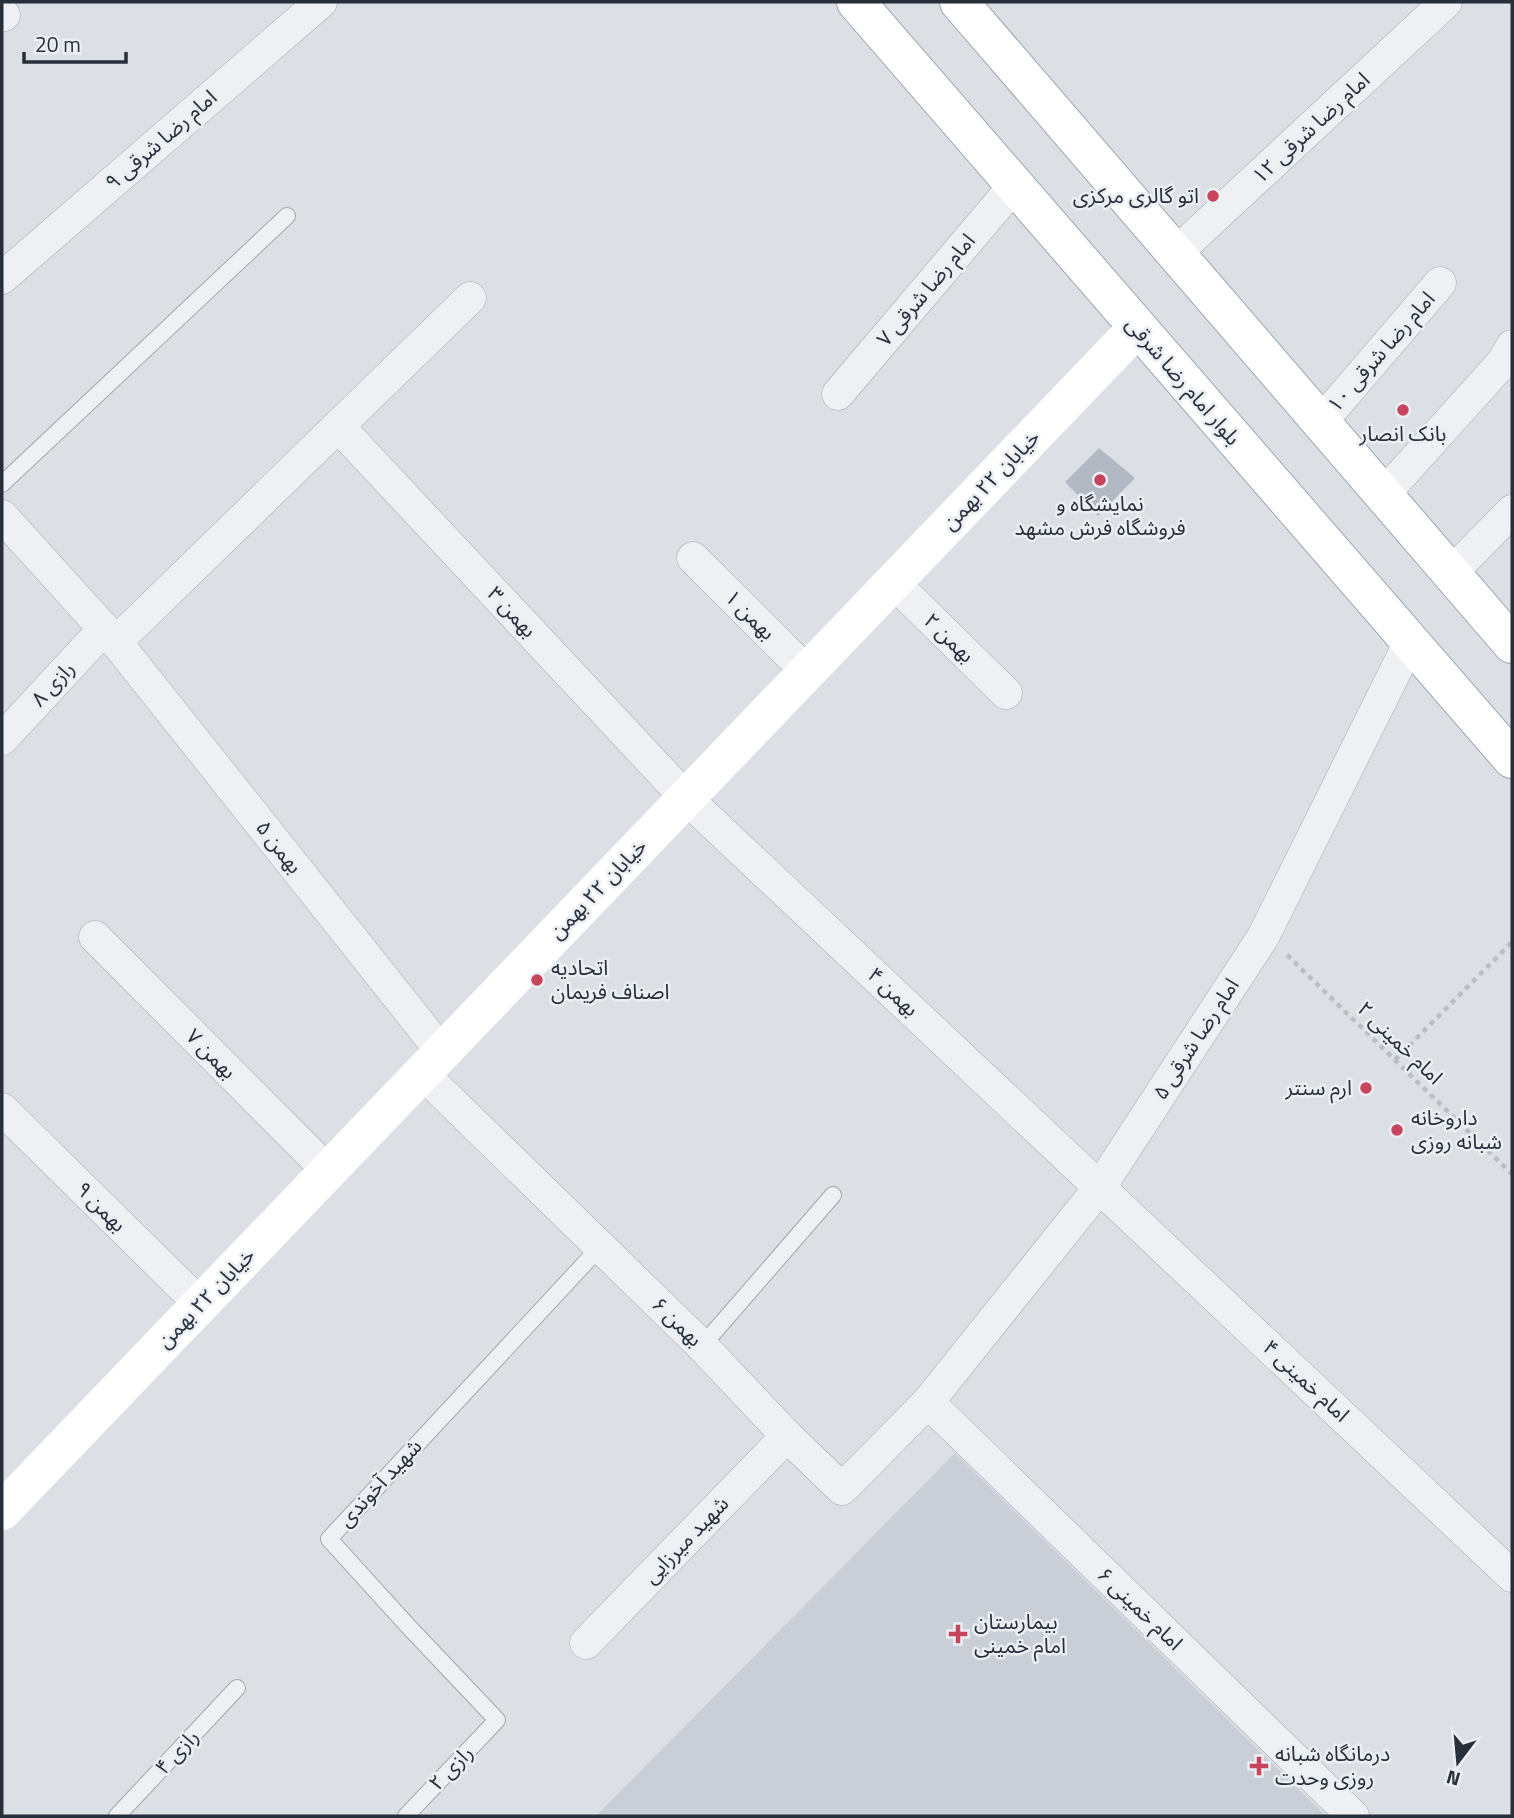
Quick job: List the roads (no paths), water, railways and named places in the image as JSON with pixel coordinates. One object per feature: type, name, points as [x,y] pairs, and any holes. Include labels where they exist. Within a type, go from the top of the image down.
[{"type":"main road","name":"بلوار امام رضا شرقی","points":[[856,2],[1512,759]]},
{"type":"main road","points":[[959,2],[1512,643]]},
{"type":"main road","name":"خیابان ۲۲ بهمن","points":[[2,1511],[1137,328]]},
{"type":"street","name":"امام رضا شرقی ۹","points":[[2,278],[321,2]]},
{"type":"street","name":"امام رضا شرقی ۱۲","points":[[1176,253],[1446,2]]},
{"type":"street","name":"امام رضا شرقی ۷","points":[[838,394],[1014,186]]},
{"type":"street","name":"امام رضا شرقی ۱۰","points":[[1321,422],[1440,283]]},
{"type":"street","name":"رازی ۸","points":[[2,739],[338,426],[470,298]]},
{"type":"street","points":[[1384,494],[1502,363],[1512,346]]},
{"type":"street","name":"بهمن ۳","points":[[338,426],[686,798]]},
{"type":"street","points":[[1451,573],[1512,511]]},
{"type":"street","name":"بهمن ۵","points":[[2,516],[110,636],[432,1063]]},
{"type":"street","name":"بهمن ۱","points":[[693,558],[807,672]]},
{"type":"street","name":"بهمن ۲","points":[[893,582],[1006,693]]},
{"type":"street","name":"امام رضا شرقی ۵","points":[[928,1402],[1100,1187],[1263,937],[1410,642]]},
{"type":"street","name":"بهمن ۴","points":[[686,798],[1100,1187]]},
{"type":"street","name":"بهمن ۷","points":[[95,937],[328,1171]]},
{"type":"street","name":"بهمن ۶","points":[[432,1063],[600,1247],[702,1346],[787,1436],[842,1489],[928,1402]]},
{"type":"street","name":"بهمن ۹","points":[[2,1109],[200,1304]]},
{"type":"street","name":"امام خمینی ۴","points":[[1100,1187],[1512,1576]]},
{"type":"street","name":"امام خمینی ۶","points":[[928,1402],[1353,1816]]},
{"type":"street","name":"شهید میرزایی","points":[[586,1643],[787,1436]]},
{"type":"lane","points":[[2,484],[287,216]]},
{"type":"lane","points":[[702,1346],[833,1195]]},
{"type":"lane","name":"شهید آخوندی","points":[[497,1720],[328,1539],[600,1247]]},
{"type":"lane","name":"رازی ۴","points":[[117,1816],[237,1688]]},
{"type":"lane","name":"رازی ۲","points":[[406,1816],[497,1720]]},
{"type":"place","name":"اتو گالری مرکزی","points":[[1213,196]]},
{"type":"place","name":"بانک انصار","points":[[1403,410]]},
{"type":"place","name":"نمایشگاه و فروشگاه فرش مشهد","points":[[1100,480]]},
{"type":"place","name":"اتحادیه اصناف فریمان","points":[[537,980]]},
{"type":"place","name":"ارم سنتر","points":[[1366,1088]]},
{"type":"place","name":"داروخانه شبانه روزی","points":[[1397,1130]]},
{"type":"place","name":"بیمارستان امام خمینی","points":[[958,1634]]},
{"type":"place","name":"درمانگاه شبانه روزی وحدت","points":[[1259,1766]]}]
